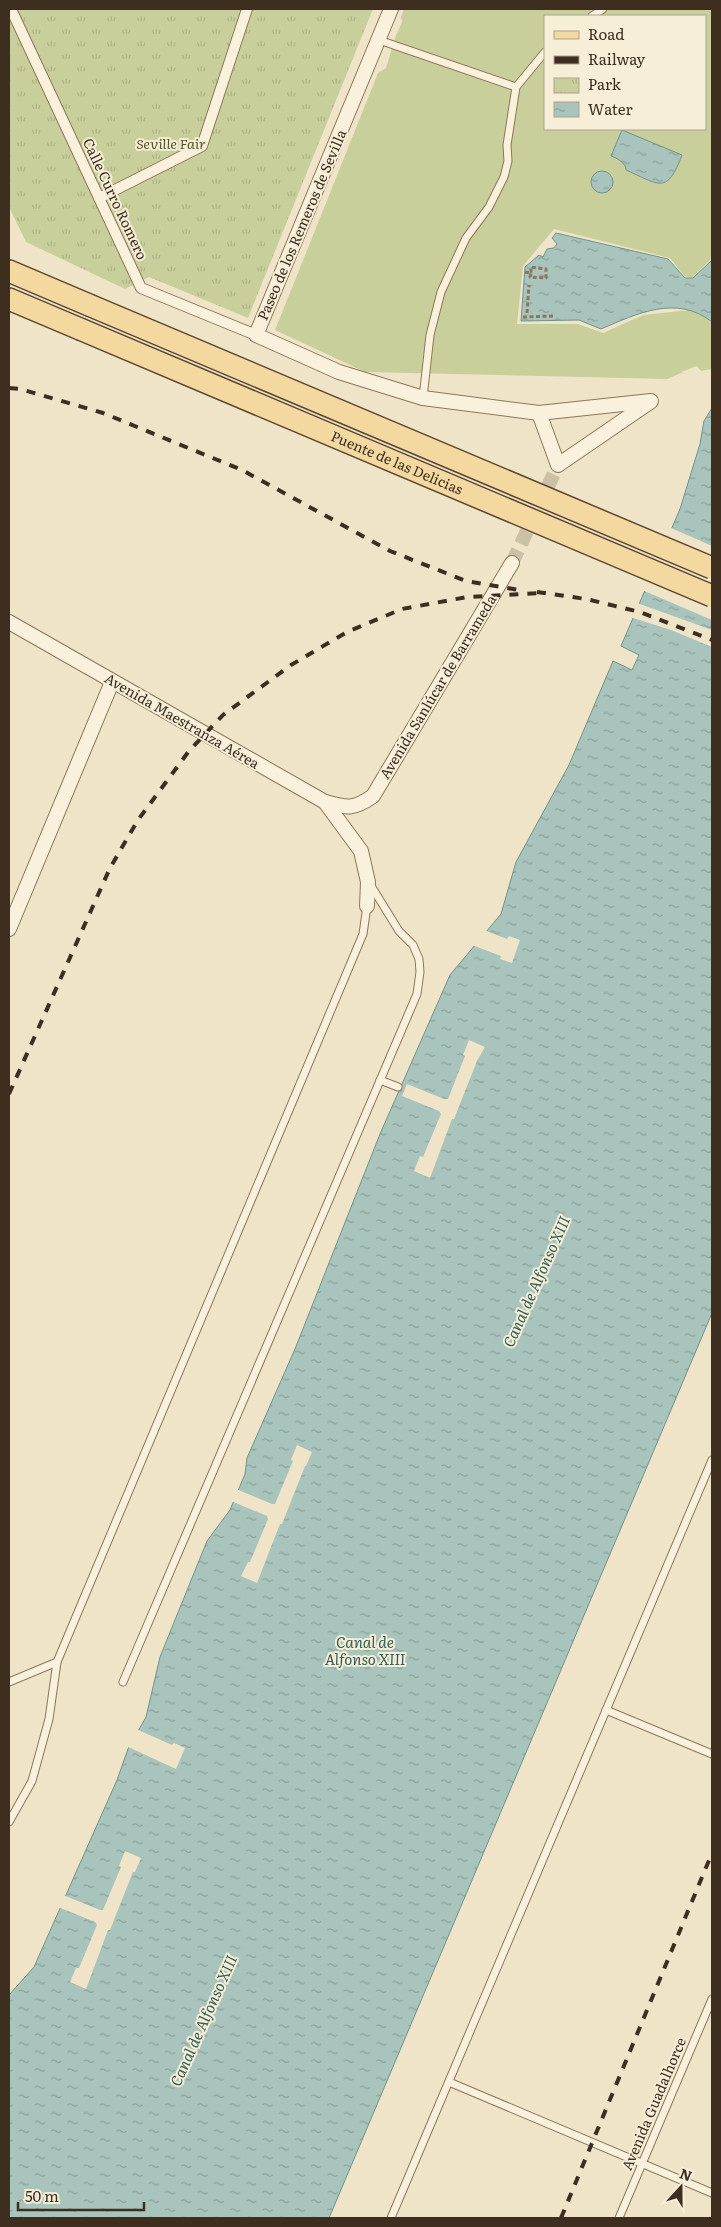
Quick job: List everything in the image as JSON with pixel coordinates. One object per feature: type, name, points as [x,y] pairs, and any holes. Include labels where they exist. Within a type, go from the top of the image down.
[{"type":"main road","name":"Puente de las Delicias","points":[[9,271],[712,568]]},
{"type":"main road","name":"Puente de las Delicias","points":[[9,299],[712,596]]},
{"type":"street","name":"Calle Curro Romero","points":[[11,9],[141,288],[256,335]]},
{"type":"street","points":[[99,198],[202,146],[247,9]]},
{"type":"street","name":"Paseo de los Remeros de Sevilla","points":[[391,9],[256,335],[339,372],[423,398],[539,413],[651,401],[558,465],[539,413]]},
{"type":"street","name":"Avenida Sanlúcar de Barrameda","points":[[360,806],[372,796],[512,563]]},
{"type":"street","name":"Avenida Maestranza Aérea","points":[[9,622],[325,802],[346,808],[360,806]]},
{"type":"street","points":[[9,930],[112,682]]},
{"type":"street","points":[[325,802],[361,851],[368,882],[367,906]]},
{"type":"lane","points":[[379,40],[516,87]]},
{"type":"lane","points":[[423,398],[430,335],[441,292],[466,238],[489,207],[504,177],[508,160],[507,145],[516,87],[544,53]]},
{"type":"lane","points":[[123,1682],[417,994],[420,972],[419,959],[413,945],[399,931],[368,882]]},
{"type":"lane","points":[[9,1822],[32,1781],[49,1719],[57,1662],[363,934],[367,906]]},
{"type":"lane","points":[[380,1080],[398,1088]]},
{"type":"lane","points":[[391,2218],[712,1460]]},
{"type":"lane","points":[[9,1682],[57,1662]]},
{"type":"lane","points":[[606,1710],[712,1754]]},
{"type":"lane","name":"Avenida Guadalhorce","points":[[619,2218],[712,1999]]},
{"type":"lane","points":[[449,2082],[712,2193]]},
{"type":"path","points":[[531,267],[546,269],[546,278],[530,278],[531,272],[531,267]]},
{"type":"path","points":[[525,272],[531,272]]},
{"type":"path","points":[[527,313],[529,285]]},
{"type":"path","points":[[523,317],[554,316]]},
{"type":"green space","name":"Seville Fair","points":[[9,9],[373,9],[248,318],[149,277],[125,289],[26,242],[9,207]]},
{"type":"green space","points":[[404,9],[712,9],[712,258],[692,278],[684,276],[670,258],[554,229],[523,266],[517,324],[578,324],[603,333],[643,315],[690,310],[702,315],[712,323],[712,369],[701,371],[697,366],[681,372],[686,374],[681,373],[667,379],[365,372],[275,330],[378,73],[386,68],[402,22],[401,17]]},
{"type":"water","points":[[622,130],[682,155],[677,168],[667,181],[661,183],[647,180],[626,170],[623,163],[611,156]]},
{"type":"water","points":[[602,171],[610,174],[613,182],[610,190],[602,193],[594,190],[591,182],[594,174]]},
{"type":"water","points":[[556,233],[668,259],[685,278],[693,278],[712,260],[712,322],[699,314],[685,309],[671,308],[656,309],[642,313],[601,329],[579,320],[521,321],[525,267],[539,255],[543,257],[547,249],[554,248],[557,244],[552,238]]},
{"type":"water","name":"Canal de Alfonso XIII","points":[[712,408],[712,1313],[329,2218],[9,2218],[9,1995],[34,1967],[117,1780],[128,1749],[146,1717],[160,1657],[207,1541],[230,1510],[245,1474],[247,1458],[295,1349],[380,1134],[450,975],[501,914],[516,862],[569,765],[613,661],[632,670],[639,655],[621,646],[680,509],[700,444],[704,421]]},
{"type":"pier","points":[[669,527],[712,546],[712,620],[642,590]]},
{"type":"pier","points":[[637,603],[712,630],[712,647],[671,630],[630,617]]},
{"type":"pier","points":[[484,930],[507,939],[509,936],[520,940],[512,963],[500,959],[501,956],[472,945]]},
{"type":"pier","points":[[469,1040],[485,1047],[477,1061],[454,1119],[452,1119],[430,1178],[414,1171],[420,1156],[423,1157],[441,1114],[439,1111],[402,1096],[407,1084],[448,1099],[465,1056],[463,1055]]},
{"type":"pier","points":[[297,1445],[312,1452],[282,1524],[280,1524],[257,1583],[241,1576],[248,1562],[250,1562],[268,1519],[267,1516],[231,1501],[236,1489],[275,1504],[293,1461],[291,1460]]},
{"type":"pier","points":[[136,1729],[172,1745],[174,1743],[185,1748],[176,1769],[126,1746]]},
{"type":"pier","points":[[125,1851],[141,1858],[135,1872],[133,1872],[110,1930],[108,1930],[86,1989],[70,1982],[76,1968],[79,1968],[97,1925],[95,1922],[58,1907],[63,1895],[103,1910],[121,1867],[119,1866]]},
{"type":"tunnel","points":[[512,563],[558,465]]},
{"type":"railway","points":[[9,388],[20,389],[103,413],[242,470],[390,551],[466,581],[519,590]]},
{"type":"railway","points":[[537,592],[586,599],[640,612],[712,640]]},
{"type":"railway","points":[[9,1094],[110,868],[138,820],[189,751],[223,715],[291,665],[347,632],[402,609],[467,597],[542,593]]},
{"type":"railway","points":[[561,2218],[712,1853]]}]
